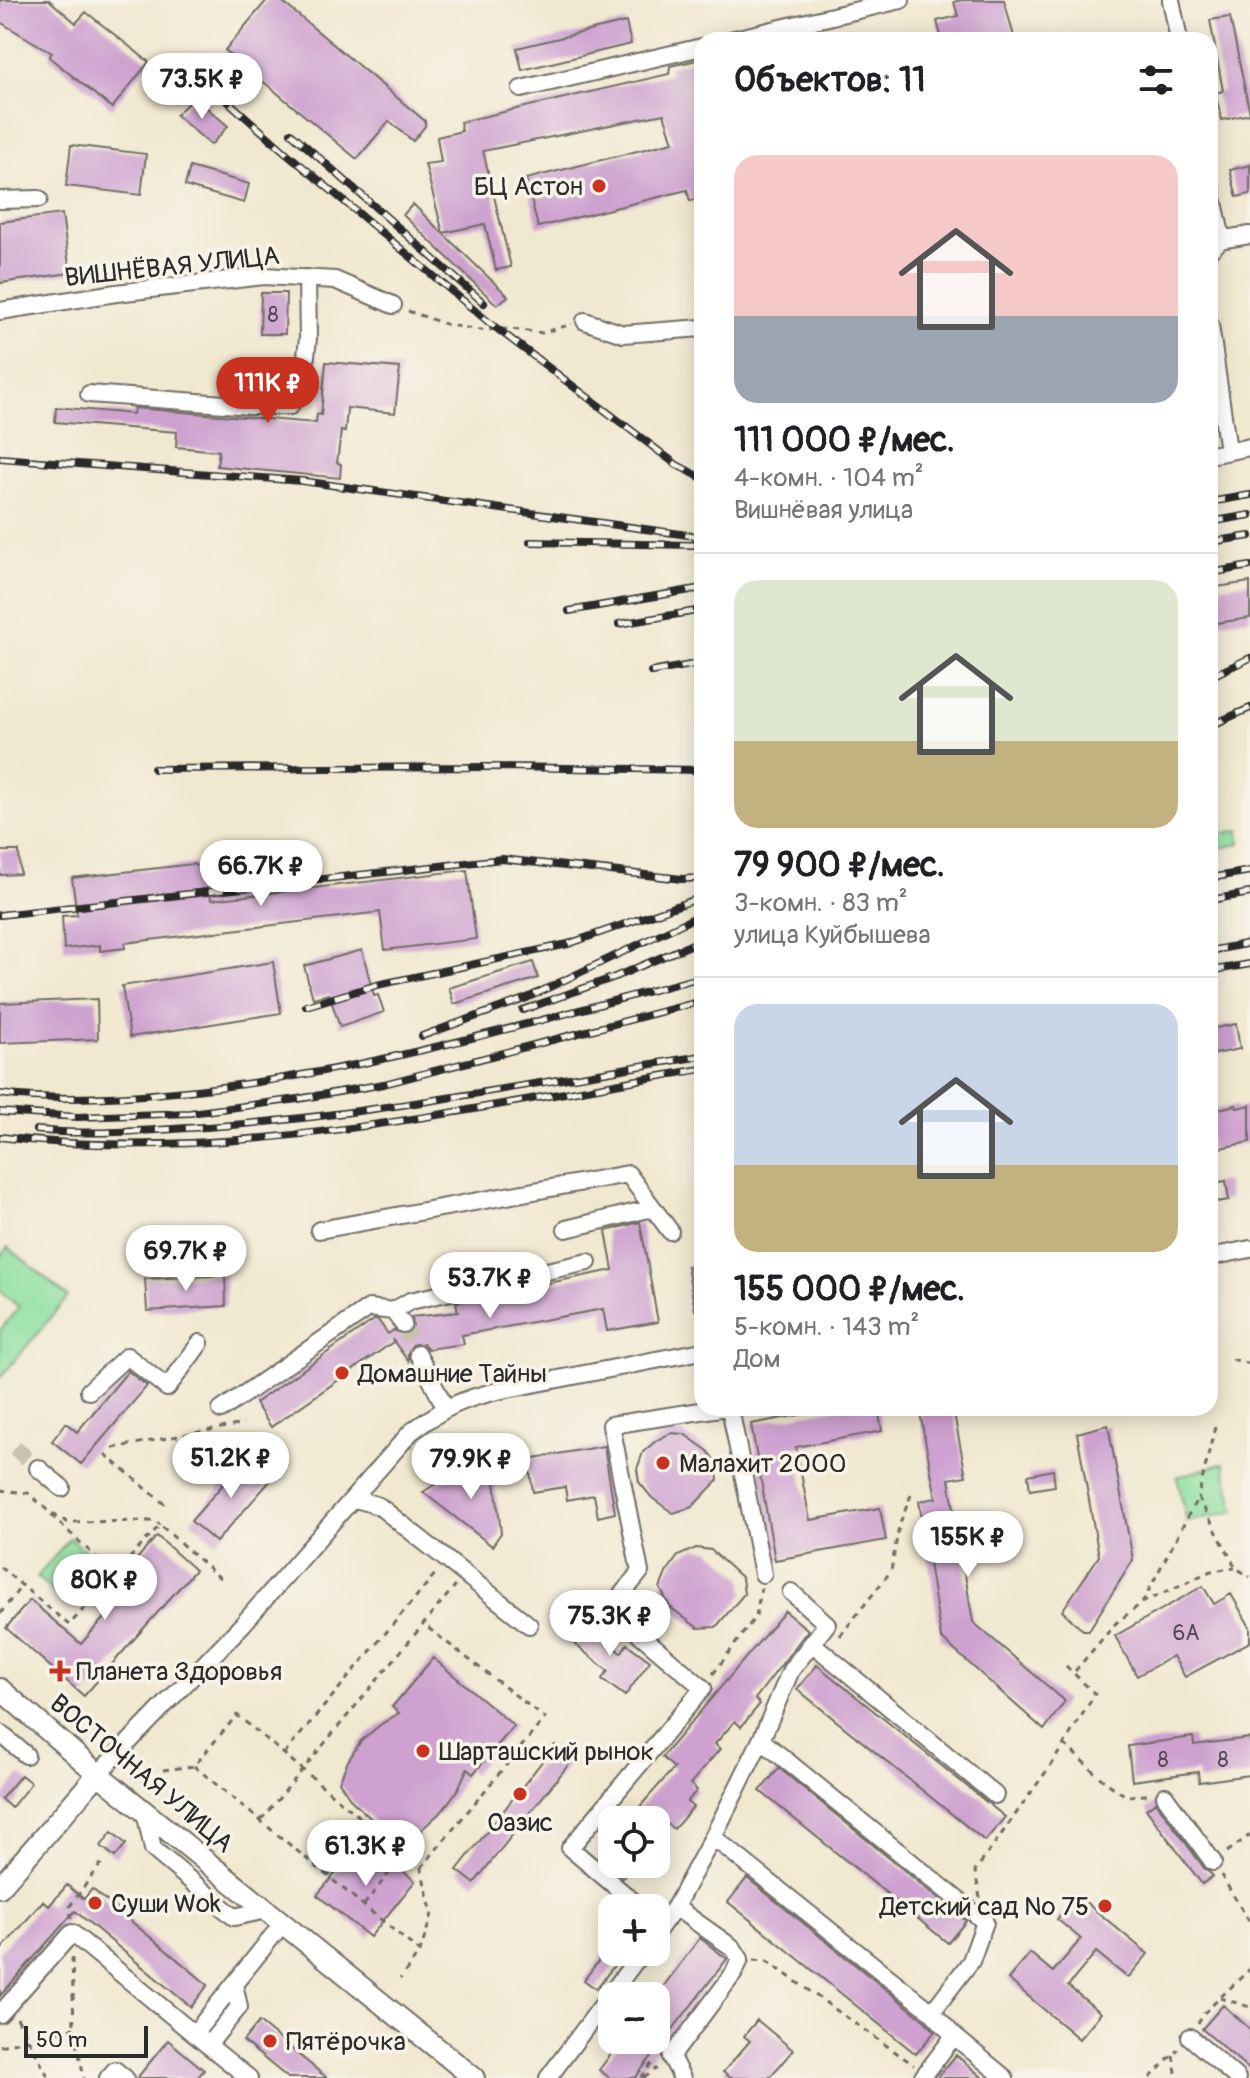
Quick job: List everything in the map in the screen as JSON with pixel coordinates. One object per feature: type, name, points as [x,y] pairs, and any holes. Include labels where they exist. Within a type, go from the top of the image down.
[{"type":"main road","name":"ВОСТОЧНАЯ УЛИЦА","points":[[0,1689],[98,1774],[474,2078]]},
{"type":"main road","points":[[0,1887],[98,1774]]},
{"type":"street","points":[[764,32],[901,0]]},
{"type":"street","points":[[1171,0],[1177,32]]},
{"type":"street","points":[[521,89],[694,49]]},
{"type":"street","points":[[0,200],[39,199]]},
{"type":"street","points":[[1218,242],[1250,235]]},
{"type":"street","name":"ВИШНЁВАЯ УЛИЦА","points":[[0,311],[116,293],[264,276],[335,280],[393,305]]},
{"type":"street","points":[[89,394],[290,406],[303,384],[308,338],[307,278]]},
{"type":"street","points":[[585,321],[623,334],[694,329]]},
{"type":"street","points":[[1218,381],[1228,451]]},
{"type":"street","points":[[1218,453],[1250,447]]},
{"type":"street","points":[[319,1230],[628,1174],[670,1231]]},
{"type":"street","points":[[566,1229],[653,1208]]},
{"type":"street","points":[[1218,1255],[1250,1249]]},
{"type":"street","points":[[221,1410],[369,1308],[398,1317],[410,1301],[588,1262]]},
{"type":"street","points":[[89,1391],[127,1356],[167,1388],[200,1343]]},
{"type":"street","points":[[98,1774],[243,1624],[411,1432],[445,1407],[487,1393],[694,1353]]},
{"type":"street","points":[[418,1354],[445,1407]]},
{"type":"street","points":[[624,1894],[570,1848],[703,1688],[610,1609],[640,1572],[611,1425],[694,1412]]},
{"type":"street","points":[[732,1416],[763,1574]]},
{"type":"street","points":[[38,1468],[62,1488]]},
{"type":"street","points":[[353,1498],[379,1506],[529,1625]]},
{"type":"street","points":[[670,1913],[713,1837],[761,1740],[791,1670],[820,1649],[827,1624],[791,1592]]},
{"type":"street","points":[[820,1649],[995,1795]]},
{"type":"street","points":[[0,1733],[26,1755]]},
{"type":"street","points":[[761,1740],[985,1922],[971,1961],[932,2012]]},
{"type":"street","points":[[1161,1795],[1213,1862]]},
{"type":"street","points":[[713,1837],[932,2012],[954,2036],[1005,2078]]},
{"type":"street","points":[[675,1907],[733,1948],[740,1959],[734,1973],[671,2057],[682,2078]]},
{"type":"street","points":[[194,2034],[283,1923]]},
{"type":"street","points":[[5,2009],[72,1933],[249,2078]]},
{"type":"street","points":[[548,2078],[630,1966]]},
{"type":"street","points":[[208,2045],[239,2007],[234,1984]]},
{"type":"street","points":[[924,2076],[954,2036]]},
{"type":"street","points":[[1190,2037],[1237,2078]]},
{"type":"street","points":[[108,2078],[115,2070],[125,2078]]},
{"type":"path","points":[[393,305],[448,325],[481,330],[511,329],[542,333],[585,321]]},
{"type":"path","points":[[1232,1359],[1250,1364]]},
{"type":"path","points":[[113,1448],[243,1424]]},
{"type":"path","points":[[1142,1603],[1198,1497],[1215,1427]]},
{"type":"path","points":[[105,1454],[168,1507]]},
{"type":"path","points":[[0,1490],[28,1493],[115,1575]]},
{"type":"path","points":[[820,1649],[891,1571],[899,1526],[911,1495]]},
{"type":"path","points":[[1198,1497],[1236,1568],[1250,1577]]},
{"type":"path","points":[[47,1510],[67,1522],[156,1521],[221,1579]]},
{"type":"path","points":[[0,1567],[69,1625],[160,1525]]},
{"type":"path","points":[[284,1754],[448,1560]]},
{"type":"path","points":[[1075,1671],[1116,1623],[1142,1603],[1211,1571],[1236,1568]]},
{"type":"path","points":[[261,1820],[301,1768],[465,1574]]},
{"type":"path","points":[[703,1688],[756,1616],[763,1574]]},
{"type":"path","points":[[0,1614],[22,1585]]},
{"type":"path","points":[[421,1868],[545,1718],[423,1624]]},
{"type":"path","points":[[985,1922],[975,1871],[1095,1694],[1075,1671],[1065,1665]]},
{"type":"path","points":[[163,1770],[194,1766],[237,1715],[421,1868],[432,1914],[420,1952],[400,1979]]},
{"type":"path","points":[[1064,1744],[1104,1781],[1126,1796],[1161,1795]]},
{"type":"path","points":[[194,1766],[420,1952]]},
{"type":"path","points":[[328,1876],[369,1825]]},
{"type":"path","points":[[1250,1835],[1213,1862],[1250,1923]]},
{"type":"path","points":[[364,1905],[404,1854]]},
{"type":"path","points":[[84,2078],[74,2028],[70,1906],[103,1861]]},
{"type":"path","points":[[740,1959],[767,1961],[924,2076]]},
{"type":"path","points":[[1150,2078],[1190,2037],[1204,2013],[1250,1969]]},
{"type":"path","points":[[1220,1998],[1250,2007]]},
{"type":"path","points":[[5,2009],[49,2078]]},
{"type":"path","points":[[0,2046],[74,2028]]},
{"type":"path","points":[[1173,2055],[1177,2078]]},
{"type":"green space","points":[[1239,830],[1240,844],[1218,848],[1218,834]]},
{"type":"green space","points":[[8,1247],[68,1297],[0,1378],[0,1330],[19,1307],[0,1291],[0,1257]]},
{"type":"green space","points":[[1224,1463],[1235,1511],[1187,1522],[1177,1477]]},
{"type":"green space","points":[[70,1538],[104,1567],[68,1607],[37,1577]]},
{"type":"building","points":[[0,0],[49,0],[76,23],[86,12],[149,62],[112,108],[49,57],[52,53],[0,22]]},
{"type":"building","points":[[267,0],[280,0],[425,121],[425,126],[413,141],[389,121],[357,159],[225,50]]},
{"type":"building","points":[[1004,0],[1013,32],[940,32],[937,21],[958,16],[954,2]]},
{"type":"building","points":[[1230,17],[1250,114],[1222,120],[1218,105],[1218,92],[1223,91],[1218,64],[1218,32],[1212,32],[1210,20]]},
{"type":"building","points":[[626,22],[631,44],[522,70],[517,48]]},
{"type":"building","points":[[694,61],[694,200],[690,201],[687,190],[538,227],[526,179],[673,142],[664,114],[483,151],[511,267],[496,270],[485,224],[443,233],[425,164],[441,162],[437,137],[462,131],[460,122],[669,74],[670,66]]},
{"type":"building","points":[[194,97],[228,126],[211,145],[176,115]]},
{"type":"building","points":[[71,145],[146,154],[141,195],[66,186]]},
{"type":"building","points":[[1250,165],[1250,194],[1237,197],[1230,170]]},
{"type":"building","points":[[190,167],[249,184],[244,203],[185,186]]},
{"type":"building","points":[[413,204],[508,296],[497,305],[403,215]]},
{"type":"building","points":[[62,214],[70,273],[0,283],[0,222]]},
{"type":"building","points":[[261,293],[286,293],[285,334],[260,334]]},
{"type":"building","points":[[326,362],[400,368],[395,413],[347,408],[337,463],[341,464],[340,478],[217,466],[219,451],[176,447],[177,432],[55,422],[56,407],[133,414],[134,408],[316,423],[317,414],[321,415]]},
{"type":"building","points":[[1250,582],[1250,618],[1218,623],[1218,587]]},
{"type":"building","points":[[0,851],[19,851],[20,874],[0,875]]},
{"type":"building","points":[[193,864],[208,874],[211,900],[467,870],[476,939],[385,950],[380,912],[125,943],[125,948],[100,951],[100,945],[64,949],[62,916],[77,915],[72,878]]},
{"type":"building","points":[[362,950],[374,996],[378,995],[384,1012],[340,1027],[329,994],[313,998],[304,966]]},
{"type":"building","points":[[273,962],[281,1013],[130,1037],[122,986]]},
{"type":"building","points":[[533,962],[538,978],[454,1004],[449,988]]},
{"type":"building","points":[[97,999],[98,1039],[0,1043],[0,1003]]},
{"type":"building","points":[[1236,1024],[1240,1049],[1218,1053],[1218,1027]]},
{"type":"building","points":[[1250,1105],[1250,1142],[1218,1148],[1218,1109]]},
{"type":"building","points":[[1226,1181],[1229,1200],[1218,1202],[1218,1182]]},
{"type":"building","points":[[640,1222],[658,1322],[607,1331],[603,1309],[462,1335],[464,1344],[428,1349],[423,1344],[414,1344],[408,1349],[408,1361],[392,1339],[393,1342],[271,1427],[255,1403],[374,1320],[378,1320],[388,1334],[394,1330],[405,1335],[413,1329],[412,1317],[458,1312],[456,1302],[613,1270],[606,1231]]},
{"type":"building","points":[[694,1265],[694,1304],[687,1266]]},
{"type":"building","points":[[225,1275],[226,1306],[147,1311],[145,1279]]},
{"type":"building","points":[[128,1371],[147,1386],[81,1464],[52,1441],[66,1423],[77,1432]]},
{"type":"building","points":[[794,1416],[879,1416],[882,1431],[796,1447],[810,1520],[880,1508],[886,1540],[775,1560],[751,1424]]},
{"type":"building","points":[[921,1416],[955,1416],[966,1476],[949,1479],[973,1622],[1065,1701],[1044,1730],[941,1638],[919,1501],[936,1498]]},
{"type":"building","points":[[1108,1425],[1133,1560],[1089,1630],[1083,1630],[1062,1611],[1099,1556],[1077,1433]]},
{"type":"building","points":[[671,1433],[684,1434],[708,1451],[716,1463],[718,1480],[692,1507],[673,1513],[652,1498],[639,1482],[637,1469],[643,1452]]},
{"type":"building","points":[[604,1446],[615,1513],[598,1517],[594,1495],[567,1500],[565,1487],[533,1492],[528,1459]]},
{"type":"building","points":[[246,1458],[271,1480],[216,1542],[191,1521]]},
{"type":"building","points":[[493,1465],[501,1533],[492,1546],[423,1492],[452,1474]]},
{"type":"building","points":[[1053,1470],[1055,1486],[1030,1490],[1028,1475]]},
{"type":"building","points":[[157,1536],[195,1570],[84,1696],[6,1628],[30,1600],[81,1644],[147,1569],[136,1560]]},
{"type":"building","points":[[696,1548],[711,1550],[742,1578],[744,1594],[716,1627],[698,1628],[670,1607],[660,1588],[678,1556]]},
{"type":"building","points":[[1203,1586],[1214,1604],[1231,1594],[1250,1627],[1250,1642],[1185,1677],[1173,1656],[1137,1676],[1115,1636]]},
{"type":"building","points":[[785,1611],[808,1630],[755,1699],[760,1704],[741,1727],[735,1721],[715,1744],[720,1749],[690,1784],[697,1790],[687,1802],[693,1807],[674,1829],[670,1826],[670,1806],[640,1806],[674,1768],[662,1757]]},
{"type":"building","points":[[580,1620],[621,1653],[627,1644],[650,1661],[625,1696],[602,1679],[608,1671],[566,1637]]},
{"type":"building","name":"Шарташский рынок","points":[[433,1658],[514,1726],[473,1774],[467,1769],[443,1810],[410,1840],[380,1827],[352,1801],[339,1782],[361,1741],[399,1713],[392,1707]]},
{"type":"building","points":[[817,1665],[1005,1817],[985,1841],[797,1689]]},
{"type":"building","points":[[1193,1737],[1194,1745],[1250,1738],[1250,1775],[1199,1782],[1198,1772],[1132,1781],[1128,1746]]},
{"type":"building","points":[[555,1745],[573,1759],[474,1883],[457,1870]]},
{"type":"building","points":[[779,1768],[966,1921],[948,1943],[760,1791]]},
{"type":"building","points":[[21,1775],[31,1783],[11,1808],[1,1799]]},
{"type":"building","points":[[1156,1802],[1213,1876],[1202,1884],[1146,1809]]},
{"type":"building","points":[[112,1832],[126,1844],[115,1857],[101,1846]]},
{"type":"building","points":[[364,1840],[415,1881],[370,1937],[317,1895]]},
{"type":"building","points":[[747,1878],[935,2031],[916,2054],[728,1902]]},
{"type":"building","points":[[67,1885],[84,1899],[92,1889],[208,1985],[191,2007],[75,1911],[0,1996],[0,1951],[43,1901],[49,1906]]},
{"type":"building","points":[[1077,1895],[1148,1954],[1128,1978],[1096,1952],[1068,1986],[1101,2013],[1079,2039],[1008,1979],[1030,1953],[1053,1972],[1081,1939],[1057,1919]]},
{"type":"building","points":[[700,1938],[727,1959],[670,2033],[670,1982],[667,1982]]},
{"type":"building","points":[[598,1962],[598,1966],[614,1966],[601,1982],[598,1982],[596,1989],[584,1980]]},
{"type":"building","points":[[1223,2005],[1250,2029],[1250,2070],[1202,2029]]},
{"type":"building","points":[[757,2020],[793,2050],[769,2078],[731,2078],[723,2072],[750,2041],[744,2036]]},
{"type":"building","points":[[259,2022],[327,2078],[288,2078],[243,2041]]},
{"type":"building","points":[[168,2040],[204,2070],[197,2078],[137,2078]]},
{"type":"building","points":[[611,2054],[654,2054],[635,2078],[610,2078],[599,2070]]},
{"type":"building","points":[[956,2055],[983,2078],[937,2078]]},
{"type":"tunnel","points":[[403,1324],[418,1354]]},
{"type":"tunnel","points":[[15,1448],[38,1468]]},
{"type":"railway","points":[[186,64],[284,151],[491,324],[677,465],[694,474]]},
{"type":"railway","points":[[291,133],[484,303]]},
{"type":"railway","points":[[0,458],[302,481],[694,536]]},
{"type":"railway","points":[[1218,501],[1250,495]]},
{"type":"railway","points":[[1218,521],[1250,515]]},
{"type":"railway","points":[[1218,541],[1250,536]]},
{"type":"railway","points":[[530,542],[694,545]]},
{"type":"railway","points":[[1218,572],[1250,566]]},
{"type":"railway","points":[[569,611],[694,589]]},
{"type":"railway","points":[[619,624],[694,611]]},
{"type":"railway","points":[[1218,673],[1250,658]]},
{"type":"railway","points":[[651,672],[694,664]]},
{"type":"railway","points":[[1218,722],[1250,708]]},
{"type":"railway","points":[[154,769],[492,767],[694,770]]},
{"type":"railway","points":[[0,915],[502,859],[694,878]]},
{"type":"railway","points":[[1218,877],[1250,871]]},
{"type":"railway","points":[[1218,899],[1250,893]]},
{"type":"railway","points":[[306,1006],[377,985],[568,944],[694,900]]},
{"type":"railway","points":[[422,1036],[527,998],[694,918]]},
{"type":"railway","points":[[523,1010],[615,977],[694,943]]},
{"type":"railway","points":[[1218,949],[1250,943]]},
{"type":"railway","points":[[1218,970],[1250,964]]},
{"type":"railway","points":[[0,1094],[66,1098],[131,1096],[309,1074],[441,1046],[694,979]]},
{"type":"railway","points":[[0,1112],[78,1117],[190,1113],[298,1099],[384,1084],[694,1003]]},
{"type":"railway","points":[[36,1130],[121,1132],[269,1122],[455,1097],[694,1057]]},
{"type":"railway","points":[[0,1137],[87,1144],[175,1144],[263,1138],[352,1128],[694,1070]]},
{"type":"place","name":"БЦ Астон","points":[[599,186]]},
{"type":"place","name":"Домашние Тайны","points":[[342,1373]]},
{"type":"place","name":"Малахит 2000","points":[[663,1463]]},
{"type":"place","name":"Планета Здоровья","points":[[60,1671]]},
{"type":"place","name":"Шарташский рынок","points":[[423,1751]]},
{"type":"place","name":"Оазис","points":[[520,1794]]},
{"type":"place","name":"Суши Wok","points":[[95,1903]]},
{"type":"place","name":"Детский сад № 75","points":[[1105,1906]]},
{"type":"place","name":"Пятёрочка","points":[[270,2041]]}]
